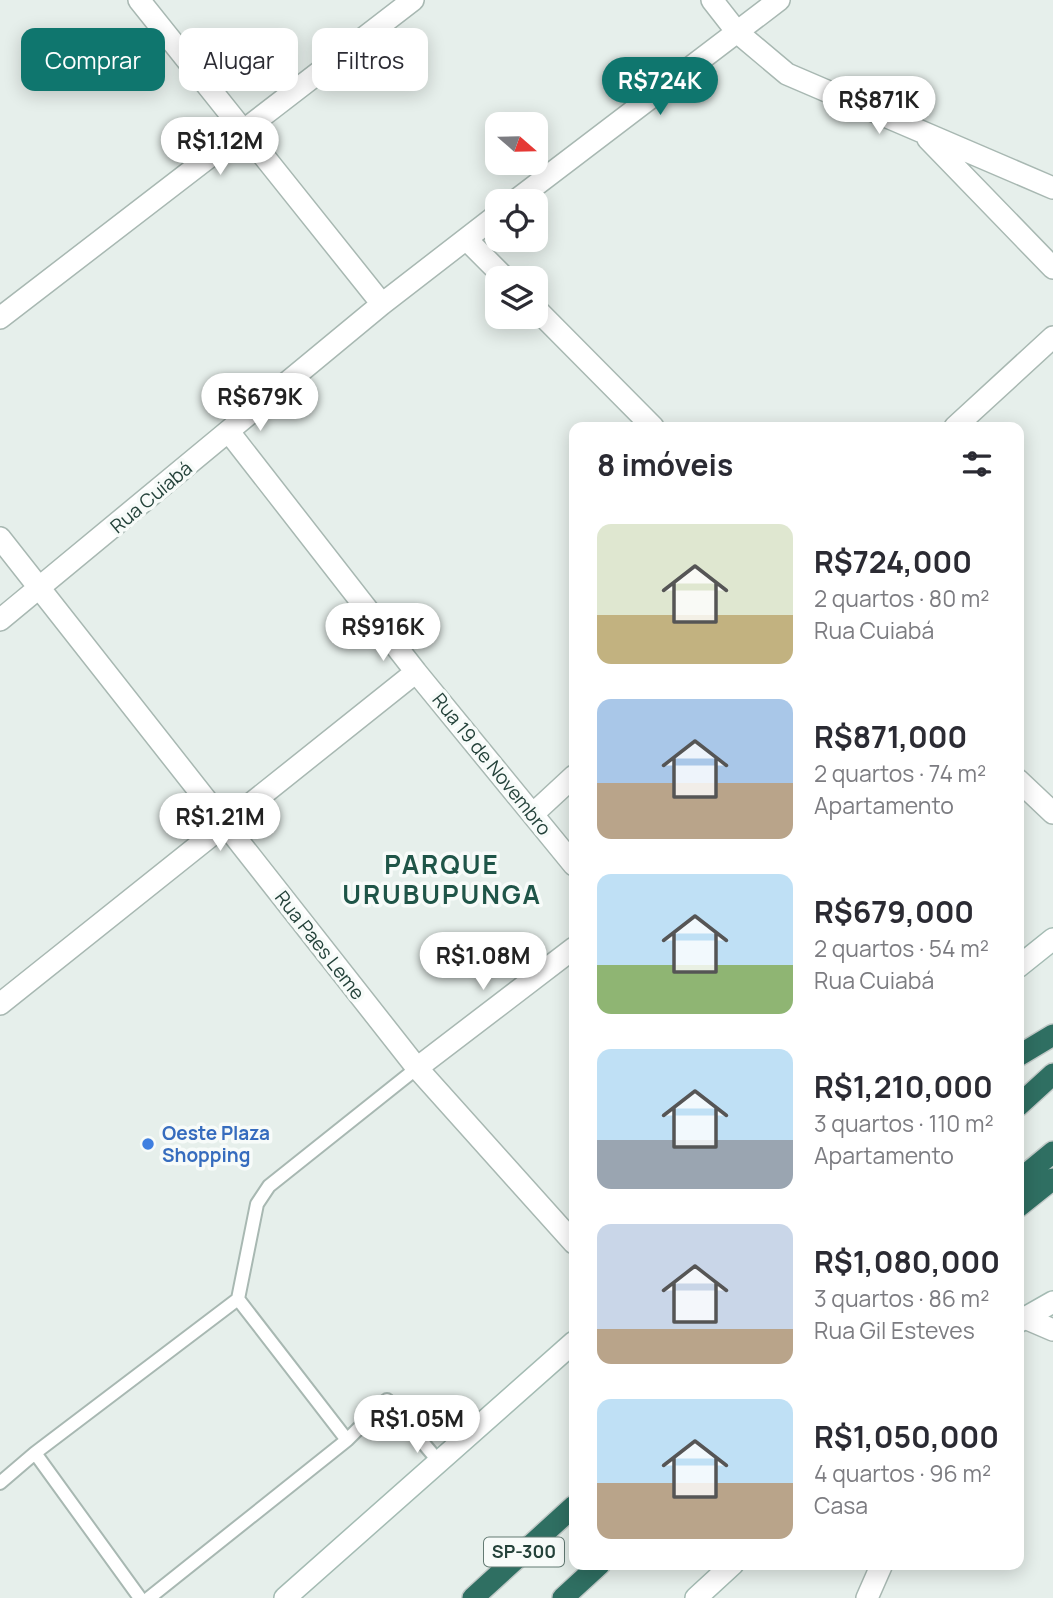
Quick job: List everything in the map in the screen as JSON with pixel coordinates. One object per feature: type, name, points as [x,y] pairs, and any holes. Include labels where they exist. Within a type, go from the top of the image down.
[{"type":"highway","points":[[1024,1052],[1053,1035]]},
{"type":"highway","points":[[1024,1101],[1053,1074]]},
{"type":"highway","points":[[1024,1176],[1053,1152]]},
{"type":"highway","points":[[1024,1202],[1053,1178]]},
{"type":"highway","name":"SP-300","points":[[473,1598],[569,1511]]},
{"type":"highway","name":"SP-300","points":[[563,1598],[593,1570]]},
{"type":"street","points":[[139,0],[382,304]]},
{"type":"street","points":[[0,318],[413,0]]},
{"type":"street","points":[[712,0],[737,32],[787,74],[1053,188]]},
{"type":"street","points":[[531,189],[779,0]]},
{"type":"street","points":[[919,130],[1053,268]]},
{"type":"street","name":"Rua Cuiabá","points":[[0,620],[41,589],[382,304],[485,224]]},
{"type":"street","points":[[466,239],[493,266]]},
{"type":"street","points":[[548,321],[648,422]]},
{"type":"street","points":[[960,422],[1053,337]]},
{"type":"street","name":"Rua 19 de Novembro","points":[[229,432],[416,672],[569,858]]},
{"type":"street","name":"Rua Paes Leme","points":[[0,537],[417,1068],[569,1237]]},
{"type":"street","points":[[0,1004],[416,672]]},
{"type":"street","points":[[534,813],[569,781]]},
{"type":"street","points":[[1024,786],[1053,813]]},
{"type":"street","points":[[1024,962],[1053,939]]},
{"type":"street","points":[[417,1068],[569,952]]},
{"type":"street","points":[[1024,1319],[1053,1302]]},
{"type":"street","points":[[1024,1321],[1053,1330]]},
{"type":"street","points":[[285,1598],[569,1347]]},
{"type":"street","points":[[696,1598],[726,1570]]},
{"type":"street","points":[[867,1598],[879,1570]]},
{"type":"lane","points":[[0,1483],[35,1453],[238,1299],[257,1204],[268,1186],[417,1068]]},
{"type":"lane","points":[[238,1299],[347,1440]]},
{"type":"lane","points":[[149,1598],[347,1440],[387,1400],[440,1463]]},
{"type":"lane","points":[[35,1453],[140,1598]]},
{"type":"place","name":"Oeste Plaza Shopping","points":[[148,1144]]},
{"type":"district","name":"PARQUE URUBUPUNGA","points":[[442,880]]}]
